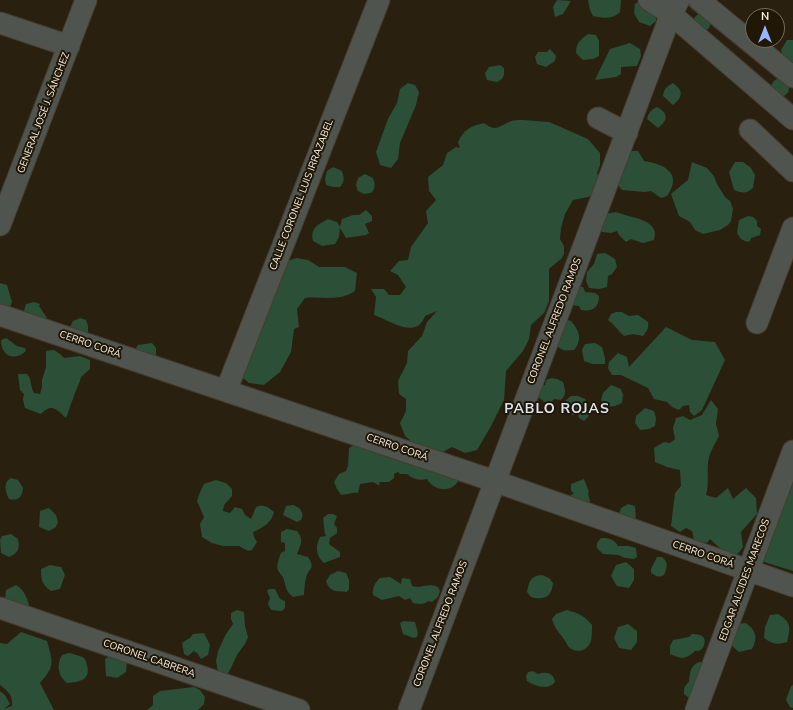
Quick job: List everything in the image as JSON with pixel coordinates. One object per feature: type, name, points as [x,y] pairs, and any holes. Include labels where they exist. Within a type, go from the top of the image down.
[{"type":"street","name":"GENERAL JOSÉ J. SÁNCHEZ","points":[[0,225],[86,0]]},
{"type":"street","name":"CALLE CORONEL LUIS IRRAZABEL","points":[[226,391],[379,0]]},
{"type":"street","points":[[649,0],[675,7],[793,119]]},
{"type":"street","points":[[699,0],[793,77]]},
{"type":"street","name":"CORONEL ALFREDO RAMOS","points":[[409,710],[494,481],[675,7]]},
{"type":"street","points":[[0,23],[69,46]]},
{"type":"street","points":[[598,118],[626,133]]},
{"type":"street","points":[[750,130],[793,171]]},
{"type":"street","points":[[757,323],[793,228]]},
{"type":"street","name":"CERRO CORÁ","points":[[0,315],[494,481],[793,586]]},
{"type":"street","name":"EDGAR ALCIDES MARECOS","points":[[696,710],[793,451]]},
{"type":"street","name":"CORONEL CABRERA","points":[[0,608],[298,710]]},
{"type":"green space","points":[[557,0],[571,1],[563,14],[555,17],[553,7]]},
{"type":"green space","points":[[588,0],[621,0],[620,12],[611,17],[604,18],[593,16]]},
{"type":"green space","points":[[641,0],[656,14],[656,21],[650,26],[639,22],[634,13],[635,4]]},
{"type":"green space","points":[[702,12],[711,23],[709,28],[702,33],[692,24],[696,16]]},
{"type":"green space","points":[[588,34],[596,35],[599,41],[599,56],[593,59],[583,60],[576,53],[576,50],[579,42]]},
{"type":"green space","points":[[787,40],[793,40],[793,70],[786,68],[781,50],[782,48],[785,48]]},
{"type":"green space","points":[[630,43],[640,49],[641,56],[637,66],[621,67],[621,74],[616,77],[595,80],[610,49]]},
{"type":"green space","points":[[550,49],[556,56],[555,61],[546,67],[537,64],[535,57],[538,52],[547,52]]},
{"type":"green space","points":[[500,65],[504,68],[504,75],[502,79],[497,82],[487,80],[485,73],[489,67]]},
{"type":"green space","points":[[781,77],[787,81],[789,88],[788,93],[781,98],[770,89],[774,82]]},
{"type":"green space","points":[[408,83],[415,85],[419,92],[416,105],[400,143],[398,159],[391,168],[380,165],[376,152],[388,119],[397,103],[400,89]]},
{"type":"green space","points":[[673,83],[677,86],[681,94],[679,99],[673,105],[663,96],[666,88]]},
{"type":"green space","points":[[657,107],[664,112],[666,117],[664,122],[658,128],[647,119],[650,112]]},
{"type":"green space","points":[[523,120],[549,122],[588,139],[600,153],[600,165],[597,173],[600,182],[598,193],[573,200],[565,214],[560,239],[564,246],[564,254],[562,258],[549,269],[549,301],[544,313],[531,325],[529,339],[523,351],[506,371],[504,400],[477,450],[465,453],[452,447],[441,453],[414,444],[405,436],[400,423],[406,411],[406,399],[399,394],[398,381],[407,363],[408,351],[422,336],[427,322],[437,311],[425,316],[421,323],[416,327],[402,327],[374,315],[376,297],[371,289],[384,289],[389,295],[400,295],[406,287],[398,275],[390,271],[399,261],[408,260],[411,247],[428,223],[426,211],[436,200],[429,191],[428,177],[443,165],[447,153],[456,147],[460,148],[458,142],[465,131],[471,127],[484,123],[488,126],[497,128],[512,121]]},
{"type":"green space","points":[[631,151],[638,151],[644,161],[652,162],[669,171],[673,182],[667,196],[661,198],[651,191],[645,192],[622,190],[617,184],[623,159]]},
{"type":"green space","points":[[692,162],[707,168],[714,176],[725,197],[730,201],[733,209],[731,221],[720,230],[703,234],[695,230],[690,222],[679,216],[671,194],[688,180]]},
{"type":"green space","points":[[735,162],[743,162],[751,168],[755,175],[753,188],[746,192],[734,190],[729,172]]},
{"type":"green space","points":[[333,167],[342,171],[344,179],[340,187],[326,185],[325,179],[327,171]]},
{"type":"green space","points":[[365,174],[373,178],[375,186],[371,193],[364,194],[358,191],[356,185],[358,178]]},
{"type":"green space","points":[[366,210],[372,216],[372,221],[365,224],[369,233],[366,235],[346,238],[340,228],[339,237],[335,244],[322,246],[313,241],[312,236],[314,229],[321,223],[328,219],[337,222],[340,227],[342,219],[353,215],[359,215]]},
{"type":"green space","points":[[616,212],[649,223],[655,233],[654,240],[643,243],[631,239],[626,242],[617,231],[611,233],[602,232],[599,227],[605,214]]},
{"type":"green space","points":[[748,216],[753,217],[757,221],[757,226],[761,229],[760,235],[751,238],[750,241],[747,242],[741,239],[737,233],[739,220]]},
{"type":"green space","points":[[605,253],[615,259],[617,267],[612,274],[608,276],[607,287],[599,289],[589,288],[586,281],[587,272],[594,264],[597,254]]},
{"type":"green space","points":[[297,258],[308,260],[319,267],[345,267],[357,273],[355,291],[337,298],[305,298],[297,309],[299,327],[294,329],[291,352],[280,372],[264,385],[249,383],[237,373],[280,263]]},
{"type":"green space","points":[[0,283],[7,285],[12,302],[9,310],[0,316]]},
{"type":"green space","points":[[576,287],[583,287],[585,292],[595,293],[599,296],[598,304],[592,310],[581,310],[579,306],[570,305]]},
{"type":"green space","points":[[34,302],[40,304],[39,306],[47,318],[43,320],[22,318],[26,304]]},
{"type":"green space","points":[[622,312],[629,316],[638,315],[648,322],[647,329],[643,336],[633,334],[624,336],[608,320],[611,314]]},
{"type":"green space","points":[[80,318],[86,320],[88,333],[71,334],[70,327],[73,321]]},
{"type":"green space","points":[[564,319],[571,321],[578,331],[579,339],[574,350],[564,350],[556,345]]},
{"type":"green space","points":[[666,327],[692,340],[715,342],[725,360],[702,410],[694,416],[690,412],[689,405],[683,406],[679,410],[672,407],[667,402],[654,399],[648,388],[621,375],[612,375],[608,368],[609,362],[618,353],[627,357],[629,367]]},
{"type":"green space","points":[[6,338],[17,346],[25,348],[26,351],[17,356],[9,356],[3,350],[1,340]]},
{"type":"green space","points":[[152,343],[156,348],[156,355],[152,359],[135,350],[138,345]]},
{"type":"green space","points":[[595,343],[602,347],[605,364],[593,364],[584,361],[582,350],[585,344]]},
{"type":"green space","points":[[54,350],[64,358],[80,356],[90,360],[90,369],[81,377],[66,418],[54,408],[48,409],[41,414],[25,408],[23,399],[24,394],[20,390],[18,374],[27,374],[30,378],[34,393],[40,394],[46,367],[46,351]]},
{"type":"green space","points":[[552,378],[563,382],[565,394],[561,400],[554,399],[551,403],[547,404],[538,397],[537,391],[539,386],[545,385],[546,380]]},
{"type":"green space","points":[[611,385],[621,389],[623,395],[622,403],[615,406],[606,407],[601,400],[603,393]]},
{"type":"green space","points":[[571,396],[578,396],[585,399],[587,403],[586,409],[589,410],[589,416],[584,421],[579,418],[578,414],[568,414],[564,405],[566,400]]},
{"type":"green space","points":[[711,400],[718,409],[716,424],[719,436],[712,449],[709,459],[706,495],[716,498],[728,488],[733,499],[746,488],[756,498],[757,514],[741,532],[743,547],[736,556],[726,554],[710,539],[707,543],[694,540],[692,531],[686,528],[680,532],[671,526],[675,493],[681,486],[680,470],[655,462],[654,448],[664,442],[670,443],[675,439],[673,428],[676,418],[683,416],[690,420],[702,415]]},
{"type":"green space","points":[[645,408],[654,411],[656,418],[655,426],[649,429],[640,430],[635,423],[636,416]]},
{"type":"green space","points":[[354,445],[369,450],[375,448],[459,480],[452,487],[443,489],[434,486],[427,479],[416,479],[407,474],[400,474],[398,472],[394,474],[394,478],[389,482],[379,482],[380,486],[373,482],[360,484],[358,493],[341,495],[334,482],[339,474],[346,471],[348,466],[349,448]]},
{"type":"green space","points":[[11,478],[18,480],[23,488],[21,496],[15,500],[9,499],[6,493],[7,482]]},
{"type":"green space","points":[[584,479],[589,492],[588,494],[590,501],[588,504],[570,501],[571,495],[574,493],[571,491],[571,484]]},
{"type":"green space","points":[[216,480],[226,483],[232,489],[232,496],[224,505],[223,511],[230,513],[235,507],[242,509],[245,515],[251,519],[256,507],[266,506],[274,512],[269,522],[253,532],[257,542],[252,550],[248,551],[239,546],[223,546],[212,543],[202,537],[200,524],[204,517],[197,501],[204,484]]},
{"type":"green space","points":[[793,481],[793,571],[761,561]]},
{"type":"green space","points":[[628,504],[635,506],[636,519],[632,523],[619,514],[621,508]]},
{"type":"green space","points":[[293,505],[298,507],[302,513],[301,520],[297,522],[283,515],[286,506]]},
{"type":"green space","points":[[49,508],[56,515],[58,522],[56,527],[49,531],[39,527],[40,511]]},
{"type":"green space","points":[[328,514],[337,516],[334,524],[337,528],[337,533],[330,538],[329,544],[340,552],[340,557],[324,563],[319,557],[317,544],[320,537],[326,536],[323,518]]},
{"type":"green space","points":[[287,529],[297,531],[301,537],[301,545],[297,554],[308,557],[312,566],[307,574],[304,595],[293,597],[287,590],[283,577],[277,568],[281,553],[285,551],[285,543],[281,542],[281,532]]},
{"type":"green space","points":[[11,534],[18,539],[19,545],[18,550],[9,557],[1,553],[0,540],[2,536]]},
{"type":"green space","points":[[601,538],[611,539],[618,546],[629,546],[636,548],[637,557],[634,559],[625,558],[618,555],[603,554],[597,548],[597,543]]},
{"type":"green space","points":[[657,557],[662,557],[666,561],[667,568],[664,575],[656,576],[651,573],[651,569]]},
{"type":"green space","points":[[626,562],[634,569],[634,580],[629,588],[617,586],[611,576],[616,565]]},
{"type":"green space","points":[[50,565],[61,567],[65,575],[60,589],[51,591],[44,584],[41,573],[41,569]]},
{"type":"green space","points":[[338,571],[346,573],[349,580],[349,589],[347,592],[334,591],[330,588],[326,581],[330,575]]},
{"type":"green space","points":[[542,575],[549,578],[553,583],[551,591],[544,598],[531,597],[527,592],[529,582],[533,578]]},
{"type":"green space","points":[[390,577],[401,584],[402,578],[410,579],[412,586],[415,587],[431,585],[438,587],[440,591],[438,597],[432,602],[428,601],[419,604],[413,603],[410,598],[405,600],[399,596],[382,600],[373,595],[373,587],[375,583],[380,578]]},
{"type":"green space","points":[[16,585],[26,596],[29,605],[27,610],[5,599],[6,590]]},
{"type":"green space","points":[[269,589],[275,589],[280,599],[285,601],[285,608],[282,611],[271,610],[268,604],[270,598],[267,591]]},
{"type":"green space","points":[[237,610],[244,612],[245,626],[248,637],[229,672],[225,675],[218,672],[216,661],[218,651],[226,634],[233,624],[231,613]]},
{"type":"green space","points":[[567,610],[581,615],[592,625],[591,641],[585,649],[579,651],[573,650],[569,647],[556,629],[552,619],[556,614]]},
{"type":"green space","points":[[778,614],[788,622],[789,632],[787,642],[777,644],[764,638],[765,627],[770,615]]},
{"type":"green space","points":[[404,621],[415,622],[418,633],[417,637],[414,638],[403,634],[400,623]]},
{"type":"green space","points":[[746,623],[754,631],[755,641],[752,649],[739,652],[731,645],[737,624]]},
{"type":"green space","points":[[628,624],[637,631],[637,642],[631,650],[619,648],[614,638],[618,627]]},
{"type":"green space","points":[[21,632],[47,641],[51,654],[51,664],[48,672],[40,683],[54,710],[0,710],[0,691],[5,695],[10,704],[4,709],[12,706],[12,699],[0,685],[0,643],[7,644]]},
{"type":"green space","points":[[204,633],[210,645],[208,655],[201,659],[194,651],[188,656],[184,654],[182,643],[193,634]]},
{"type":"green space","points":[[692,634],[703,637],[705,641],[703,648],[682,658],[670,654],[670,646],[673,640],[689,637]]},
{"type":"green space","points":[[69,653],[84,658],[86,662],[88,670],[87,674],[86,677],[80,681],[67,683],[60,674],[60,659],[62,655]]},
{"type":"green space","points":[[111,655],[127,660],[126,672],[117,678],[106,676],[105,659]]},
{"type":"green space","points":[[699,662],[703,662],[694,697],[689,698],[684,694],[685,687],[689,682],[692,667]]},
{"type":"green space","points":[[533,671],[538,674],[544,673],[551,675],[555,682],[552,685],[545,687],[530,683],[527,681],[526,676],[528,672]]},
{"type":"green space","points":[[793,685],[793,708],[790,707],[786,700],[791,686]]},
{"type":"green space","points":[[194,687],[200,690],[205,697],[204,704],[198,710],[147,710],[153,705],[153,696],[160,691]]},
{"type":"district","name":"PABLO ROJAS","points":[[557,410]]}]
